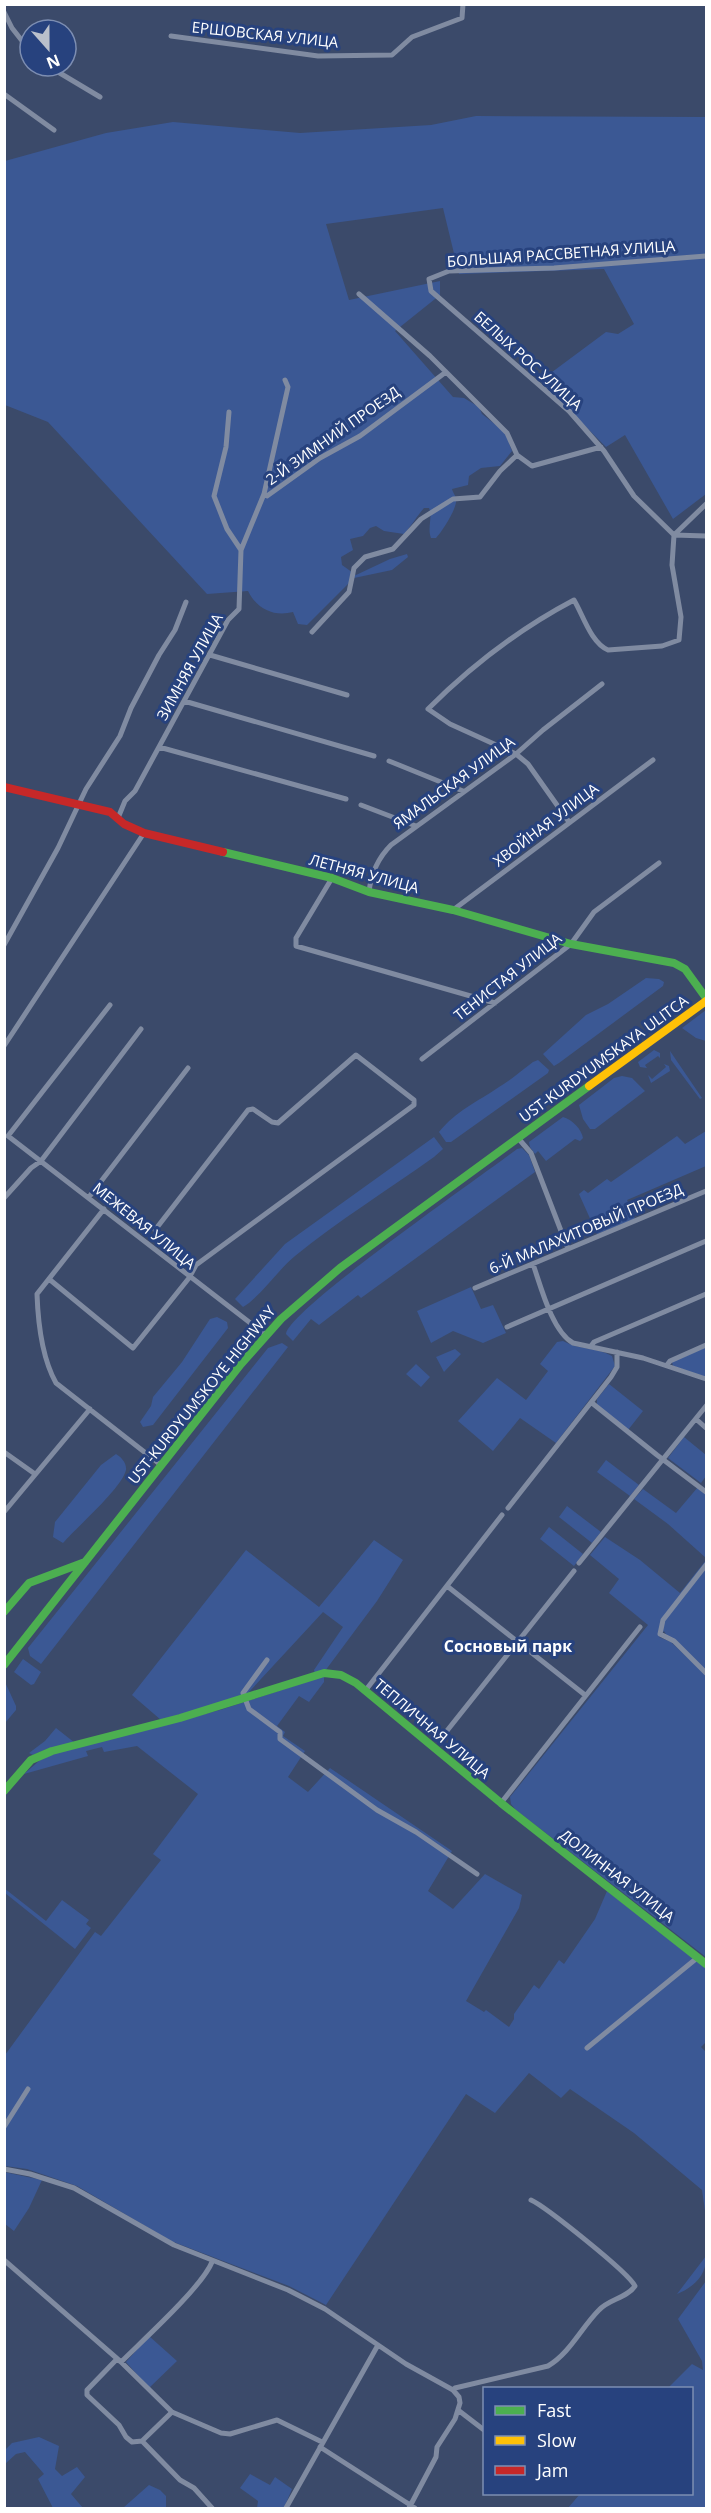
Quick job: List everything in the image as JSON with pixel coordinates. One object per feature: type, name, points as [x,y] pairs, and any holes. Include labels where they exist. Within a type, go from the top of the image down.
[{"type":"street","name":"ЕРШОВСКАЯ УЛИЦА","points":[[171,36],[318,56],[392,55],[412,37],[462,18],[463,4]]},
{"type":"street","points":[[4,12],[18,36]]},
{"type":"street","points":[[68,78],[100,97]]},
{"type":"street","points":[[4,94],[54,130]]},
{"type":"street","name":"БОЛЬШАЯ РАССВЕТНАЯ УЛИЦА","points":[[431,291],[429,279],[449,271],[554,268],[706,256]]},
{"type":"street","name":"БЕЛЫХ РОС УЛИЦА","points":[[431,291],[569,411],[601,447],[634,496],[674,535]]},
{"type":"street","points":[[359,294],[446,372],[507,433],[517,456],[532,466],[601,447]]},
{"type":"street","name":"2-Й ЗИМНИЙ ПРОЕЗД","points":[[264,494],[267,496],[320,458],[360,436],[446,372]]},
{"type":"street","name":"ЗИМНЯЯ УЛИЦА","points":[[118,818],[228,620],[239,609],[241,550],[264,494],[288,387],[285,380]]},
{"type":"street","points":[[229,412],[226,447],[214,496],[227,529],[241,550]]},
{"type":"street","points":[[312,632],[349,592],[354,568],[365,556],[393,549],[421,519],[453,499],[480,497],[500,471],[517,456]]},
{"type":"street","points":[[569,822],[528,764],[516,754],[450,724],[428,709],[464,674],[503,643],[574,600],[601,647],[608,650],[662,645],[679,640],[681,617],[672,565],[674,535],[706,504]]},
{"type":"street","points":[[674,535],[706,536]]},
{"type":"street","points":[[4,945],[58,848],[79,804],[120,736],[131,708],[175,630],[186,602]]},
{"type":"street","points":[[210,655],[347,695]]},
{"type":"street","name":"ЯМАЛЬСКАЯ УЛИЦА","points":[[369,892],[370,881],[381,855],[416,826],[516,754],[602,684]]},
{"type":"street","points":[[184,701],[374,756]]},
{"type":"street","points":[[159,747],[346,799]]},
{"type":"street","name":"ХВОЙНАЯ УЛИЦА","points":[[453,910],[653,760]]},
{"type":"street","points":[[389,761],[463,791]]},
{"type":"street","name":"ЛЕТНЯЯ УЛИЦА","points":[[4,787],[110,812],[127,826],[144,833],[332,878],[369,892],[453,910],[572,944],[674,963],[685,969],[706,1000]]},
{"type":"street","points":[[362,805],[416,826]]},
{"type":"street","points":[[4,1046],[144,833]]},
{"type":"street","name":"ТЕНИСТАЯ УЛИЦА","points":[[422,1059],[572,944],[594,912],[659,863]]},
{"type":"street","points":[[332,878],[296,938],[296,946],[495,1003]]},
{"type":"street","name":"UST-KURDYUMSKAYA ULITCA","points":[[518,1138],[706,1000]]},
{"type":"street","name":"МЕЖЕВАЯ УЛИЦА","points":[[110,1005],[8,1136],[104,1209],[189,1278],[266,1335]]},
{"type":"street","points":[[4,1198],[31,1168],[41,1161],[141,1029]]},
{"type":"street","points":[[49,1279],[133,1348],[189,1278],[196,1265],[413,1107],[414,1101],[356,1055],[278,1123],[272,1122],[254,1109],[248,1110],[145,1242]]},
{"type":"street","points":[[88,1197],[188,1068]]},
{"type":"street","points":[[518,1138],[531,1153],[568,1249]]},
{"type":"street","name":"UST-KURDYUMSKOYE HIGHWAY","points":[[4,1665],[266,1335],[303,1297],[518,1138]]},
{"type":"street","name":"6-Й МАЛАХИТОВЫЙ ПРОЕЗД","points":[[475,1288],[706,1191]]},
{"type":"street","points":[[104,1209],[37,1294],[38,1313],[48,1365],[56,1383],[161,1465]]},
{"type":"street","points":[[155,1230],[196,1265]]},
{"type":"street","points":[[507,1327],[706,1241]]},
{"type":"street","points":[[533,1264],[549,1307],[566,1339],[573,1343],[667,1365],[706,1379]]},
{"type":"street","points":[[591,1346],[594,1342],[706,1294]]},
{"type":"street","points":[[667,1365],[670,1361],[706,1345]]},
{"type":"street","points":[[508,1508],[592,1403],[617,1367],[617,1352]]},
{"type":"street","points":[[592,1403],[706,1492]]},
{"type":"street","points":[[579,1563],[706,1406]]},
{"type":"street","points":[[4,1512],[90,1410]]},
{"type":"street","points":[[696,1419],[706,1428]]},
{"type":"street","points":[[4,1452],[34,1474]]},
{"type":"street","points":[[365,1691],[502,1515]]},
{"type":"street","points":[[4,1612],[29,1583],[86,1562]]},
{"type":"street","points":[[706,1565],[663,1620],[660,1634],[674,1641],[706,1673]]},
{"type":"street","points":[[442,1737],[573,1571]]},
{"type":"street","points":[[447,1586],[585,1695]]},
{"type":"street","points":[[501,1803],[640,1626]]},
{"type":"street","points":[[267,1660],[243,1693],[249,1709],[280,1732],[280,1738],[377,1810],[416,1832],[477,1874]]},
{"type":"street","name":"ТЕПЛИЧНАЯ УЛИЦА","points":[[245,1699],[324,1673],[334,1672],[347,1677],[511,1811]]},
{"type":"street","points":[[4,1791],[31,1760],[52,1751],[180,1719],[245,1699]]},
{"type":"street","name":"ДОЛИННАЯ УЛИЦА","points":[[511,1811],[706,1964]]},
{"type":"street","points":[[587,2048],[697,1958]]},
{"type":"street","points":[[4,2127],[28,2089]]},
{"type":"street","points":[[4,2169],[30,2174],[74,2188],[174,2246],[288,2290],[325,2309],[406,2364],[453,2390],[459,2397],[458,2410],[437,2447],[436,2457],[412,2507],[321,2444],[278,2420],[230,2434],[220,2433],[172,2412],[119,2360],[4,2260]]},
{"type":"street","points":[[453,2390],[548,2366],[558,2360],[601,2307],[631,2292],[635,2286],[632,2280],[606,2258],[531,2200]]},
{"type":"street","points":[[172,2412],[142,2441],[132,2442],[87,2395],[87,2390],[182,2300],[208,2270],[212,2262]]},
{"type":"street","points":[[286,2508],[378,2345]]},
{"type":"street","points":[[458,2410],[483,2429]]},
{"type":"street","points":[[142,2441],[172,2472],[194,2488],[212,2508]]},
{"type":"shaded area","points":[[476,116],[706,117],[706,494],[673,519],[625,435],[606,447],[540,381],[606,332],[618,334],[634,324],[604,269],[459,274],[443,208],[326,224],[349,300],[440,281],[440,295],[395,331],[453,397],[464,398],[479,407],[482,414],[505,432],[512,451],[500,466],[481,468],[469,476],[468,485],[452,489],[456,498],[455,508],[436,538],[431,538],[429,508],[424,508],[404,534],[384,531],[376,526],[370,528],[363,536],[350,539],[353,550],[341,557],[342,565],[356,575],[390,559],[407,554],[408,557],[392,570],[354,578],[307,625],[298,624],[293,612],[279,613],[261,607],[248,591],[207,594],[48,422],[5,405],[5,161],[106,133],[173,122],[300,133],[431,125]]},
{"type":"shaded area","points":[[646,978],[659,979],[664,982],[663,986],[554,1066],[543,1054],[586,1015],[608,1004]]},
{"type":"shaded area","points":[[706,1010],[706,1041],[696,1038],[682,1028]]},
{"type":"shaded area","points":[[654,1050],[660,1053],[660,1058],[658,1056],[645,1065],[647,1068],[640,1067],[638,1062]]},
{"type":"shaded area","points":[[670,1051],[702,1098],[700,1099],[671,1060]]},
{"type":"shaded area","points":[[538,1060],[549,1070],[548,1073],[451,1142],[446,1142],[439,1132],[452,1118]]},
{"type":"shaded area","points":[[664,1064],[669,1066],[670,1071],[651,1083],[648,1075],[652,1079],[666,1067]]},
{"type":"shaded area","points":[[622,1076],[632,1078],[645,1091],[595,1129],[590,1129],[583,1119],[579,1105],[614,1078]]},
{"type":"shaded area","points":[[563,1117],[576,1125],[583,1138],[580,1141],[575,1139],[546,1161],[538,1151],[535,1154],[529,1142]]},
{"type":"shaded area","points":[[706,1131],[706,1166],[627,1200],[635,1219],[597,1234],[579,1194],[584,1190],[588,1193],[607,1179],[611,1182],[677,1136],[685,1144]]},
{"type":"shaded area","points":[[434,1137],[443,1149],[434,1157],[312,1243],[289,1262],[249,1303],[243,1307],[235,1299],[285,1244]]},
{"type":"shaded area","points":[[522,1148],[529,1155],[535,1172],[361,1298],[358,1295],[319,1325],[311,1319],[293,1341],[286,1334],[295,1320],[352,1271],[517,1149]]},
{"type":"shaded area","points":[[471,1287],[481,1309],[493,1305],[506,1333],[483,1343],[453,1331],[431,1343],[417,1311]]},
{"type":"shaded area","points":[[217,1317],[227,1322],[228,1328],[153,1425],[143,1427],[140,1422],[151,1406],[153,1397],[182,1362],[210,1319]]},
{"type":"shaded area","points":[[563,1341],[606,1353],[612,1356],[615,1366],[556,1443],[520,1418],[493,1451],[458,1421],[497,1378],[526,1400],[548,1371],[540,1364],[557,1342]]},
{"type":"shaded area","points":[[282,1343],[288,1347],[41,1664],[30,1656],[28,1648],[268,1348]]},
{"type":"shaded area","points":[[706,1347],[706,1377],[673,1366],[672,1362]]},
{"type":"shaded area","points":[[455,1349],[461,1354],[444,1372],[436,1357]]},
{"type":"shaded area","points":[[416,1364],[430,1377],[421,1387],[406,1374]]},
{"type":"shaded area","points":[[609,1384],[643,1411],[628,1430],[597,1406],[597,1399]]},
{"type":"shaded area","points":[[684,1437],[706,1455],[706,1476],[701,1483],[668,1458]]},
{"type":"shaded area","points":[[116,1454],[126,1465],[123,1478],[63,1543],[53,1537],[55,1522],[101,1465]]},
{"type":"shaded area","points":[[606,1460],[639,1485],[630,1496],[597,1472]]},
{"type":"shaded area","points":[[698,1487],[706,1495],[706,1558],[668,1524],[634,1499],[643,1489],[676,1513]]},
{"type":"shaded area","points":[[567,1506],[601,1532],[592,1543],[559,1517]]},
{"type":"shaded area","points":[[549,1527],[583,1554],[574,1566],[540,1539]]},
{"type":"shaded area","points":[[605,1537],[640,1560],[680,1593],[706,1560],[706,1671],[664,1631],[659,1637],[671,1642],[706,1675],[706,1957],[511,1804],[510,1797],[648,1625],[609,1593],[619,1579],[590,1555]]},
{"type":"shaded area","points":[[374,1540],[403,1560],[377,1601],[325,1671],[315,1674],[314,1670],[343,1627],[323,1612],[249,1692],[249,1695],[161,1720],[132,1695],[246,1550],[319,1607]]},
{"type":"shaded area","points":[[23,1659],[41,1672],[34,1684],[31,1685],[14,1672]]},
{"type":"shaded area","points":[[324,1676],[324,1682],[309,1702],[299,1696],[277,1726],[285,1732],[283,1736],[305,1751],[288,1777],[308,1792],[330,1768],[452,1851],[428,1891],[453,1909],[485,1874],[522,1895],[519,1908],[466,2001],[484,2012],[486,2010],[509,2027],[514,2014],[534,1985],[539,1989],[559,1960],[564,1964],[595,1919],[607,1891],[706,1967],[706,2042],[701,2047],[706,2052],[706,2218],[702,2190],[634,2133],[570,2089],[561,2098],[529,2073],[495,2113],[466,2094],[326,2305],[289,2286],[171,2241],[77,2186],[27,2169],[5,2166],[5,2055],[95,1932],[101,1936],[161,1860],[153,1854],[198,1794],[137,1746],[104,1752],[102,1747],[86,1751],[88,1756],[24,1774],[39,1761],[52,1754],[220,1710]]},
{"type":"shaded area","points":[[5,1682],[16,1710],[5,1723]]},
{"type":"shaded area","points":[[56,1728],[75,1743],[47,1749],[33,1755],[29,1753],[45,1741]]},
{"type":"shaded area","points":[[4,1888],[46,1921],[62,1900],[89,1920],[86,1924],[91,1928],[75,1949],[5,1893]]},
{"type":"shaded area","points":[[4,2172],[42,2180],[29,2208],[14,2231],[5,2224]]},
{"type":"shaded area","points":[[706,2256],[702,2275],[689,2288],[677,2294]]},
{"type":"shaded area","points":[[706,2281],[706,2508],[568,2508],[579,2495],[693,2495],[693,2387],[669,2387],[692,2364],[703,2370],[702,2361],[678,2319]]},
{"type":"shaded area","points":[[149,2336],[177,2361],[149,2388],[126,2362]]},
{"type":"shaded area","points":[[39,2437],[59,2446],[55,2469],[62,2476],[77,2467],[85,2477],[71,2494],[83,2508],[53,2508],[38,2479],[44,2474],[25,2452],[16,2454],[5,2464],[6,2449],[12,2443]]},
{"type":"shaded area","points":[[250,2474],[270,2485],[275,2477],[292,2489],[284,2508],[257,2508],[258,2501],[240,2488]]},
{"type":"shaded area","points":[[149,2485],[166,2496],[166,2508],[123,2508]]},
{"type":"traffic: fast","points":[[223,852],[332,878],[369,892],[453,910],[571,944],[674,963],[685,969],[706,998]]},
{"type":"traffic: fast","points":[[4,1665],[241,1364],[281,1319],[340,1268],[589,1086]]},
{"type":"traffic: fast","points":[[4,1612],[29,1583],[85,1562]]},
{"type":"traffic: fast","points":[[4,1791],[31,1760],[52,1751],[180,1718],[324,1673],[341,1675],[356,1683],[501,1803],[706,1964]]},
{"type":"traffic: slow","points":[[589,1086],[706,1001]]},
{"type":"traffic: jam","points":[[4,787],[110,812],[124,824],[144,833],[223,852]]},
{"type":"district","name":"Сосновый парк","points":[[508,1646]]}]
